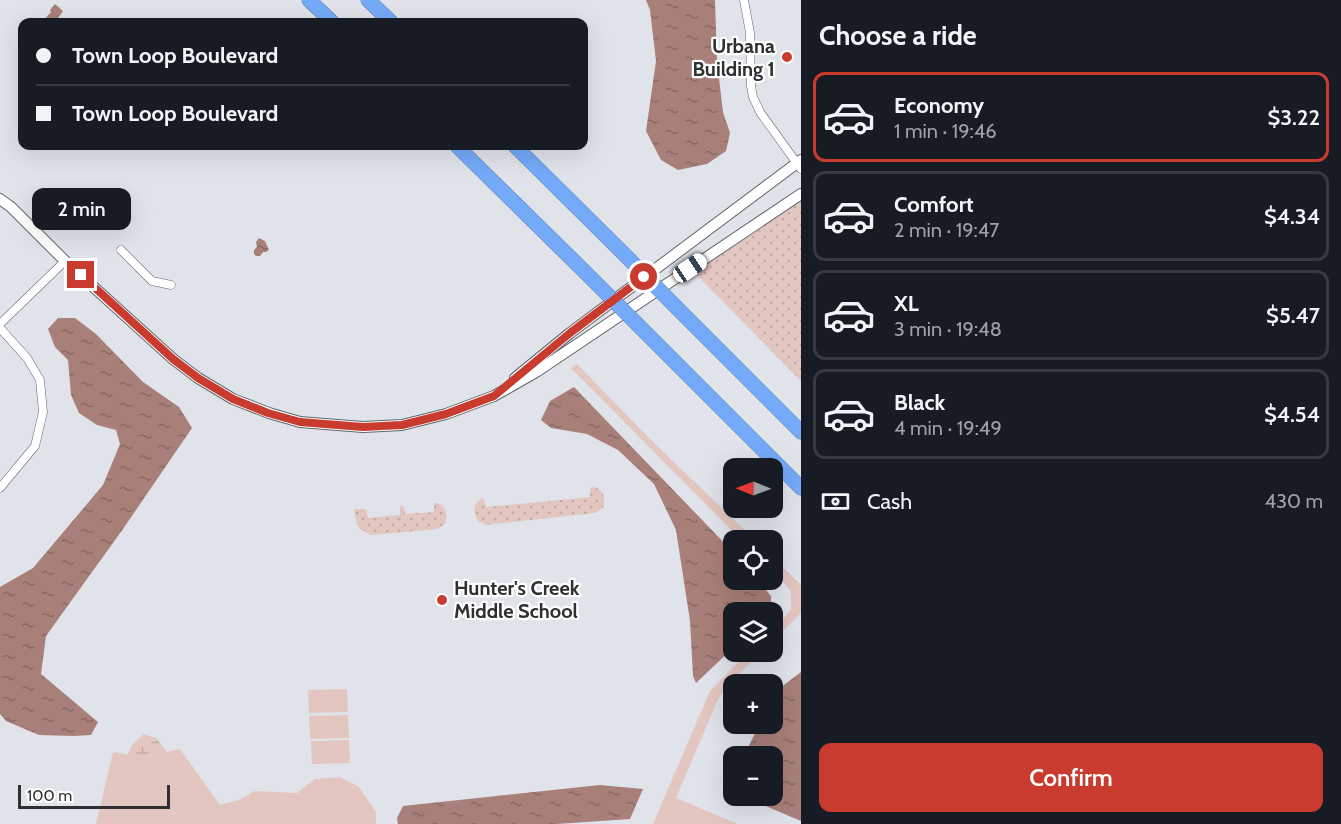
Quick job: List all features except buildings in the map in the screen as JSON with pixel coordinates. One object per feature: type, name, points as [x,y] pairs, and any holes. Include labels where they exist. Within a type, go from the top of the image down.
[{"type":"highway","points":[[309,0],[328,18]]},
{"type":"highway","points":[[368,0],[387,18]]},
{"type":"highway","points":[[461,150],[801,488]]},
{"type":"highway","points":[[519,150],[801,432]]},
{"type":"street","points":[[494,396],[570,333],[800,164],[760,112],[753,97],[750,33],[744,0]]},
{"type":"street","points":[[0,199],[12,207],[64,261],[181,366],[198,378],[233,399],[268,413],[300,422],[363,427],[402,425],[446,414],[494,396],[536,372],[801,194]]},
{"type":"street","points":[[121,250],[152,281],[171,285]]},
{"type":"street","points":[[0,488],[35,446],[44,412],[40,380],[27,358],[0,326],[64,261]]},
{"type":"green space","points":[[795,197],[801,201],[801,381],[690,268]]},
{"type":"green space","points":[[577,364],[723,509],[723,518],[732,518],[745,530],[731,530],[571,368]]},
{"type":"green space","points":[[593,487],[602,492],[604,498],[603,508],[595,513],[486,525],[477,520],[475,513],[476,505],[483,498],[486,507],[590,497],[590,488]]},
{"type":"green space","points":[[434,503],[442,506],[446,514],[445,524],[437,529],[371,535],[360,529],[354,511],[354,509],[366,509],[368,518],[400,515],[402,505],[405,514],[434,512]]},
{"type":"green space","points":[[783,567],[801,585],[801,613],[783,631],[783,618],[791,610],[791,591],[783,582]]},
{"type":"green space","points":[[738,662],[751,662],[739,674],[727,674]]},
{"type":"green space","points":[[723,678],[723,692],[676,798],[738,824],[653,824],[710,691]]},
{"type":"green space","points":[[347,689],[348,712],[309,713],[308,690]]},
{"type":"green space","points":[[348,715],[349,738],[310,739],[309,716]]},
{"type":"green space","points":[[144,734],[156,738],[170,756],[120,769],[133,744]]},
{"type":"green space","points":[[349,740],[350,763],[312,764],[311,741]]},
{"type":"green space","points":[[180,749],[220,805],[239,800],[255,791],[297,793],[315,779],[340,777],[358,786],[376,812],[376,824],[96,824],[113,752],[143,757]]},
{"type":"water","points":[[646,0],[715,0],[717,61],[723,112],[730,133],[726,151],[707,164],[678,170],[661,160],[646,131],[656,61],[650,10]]},
{"type":"water","points":[[55,4],[63,11],[58,18],[46,18],[51,12]]},
{"type":"water","points":[[259,238],[265,241],[269,250],[256,256],[254,250]]},
{"type":"water","points":[[58,318],[75,318],[96,334],[143,382],[179,407],[192,428],[46,636],[41,674],[98,722],[91,735],[74,736],[39,735],[6,721],[0,714],[0,587],[33,568],[103,485],[120,444],[116,430],[97,425],[79,413],[71,395],[68,360],[55,347],[48,329]]},
{"type":"water","points":[[574,387],[723,542],[723,590],[766,590],[771,596],[771,602],[723,602],[723,657],[696,683],[693,676],[690,621],[676,530],[654,484],[618,450],[587,434],[551,428],[541,420],[550,401]]},
{"type":"water","points":[[801,672],[801,821],[766,806],[783,806],[783,746],[749,746],[755,734],[783,734],[783,686]]},
{"type":"water","points":[[600,785],[643,789],[630,819],[557,824],[398,824],[397,818],[403,806]]},
{"type":"place","name":"Urbana Building 1","points":[[787,57]]},
{"type":"place","name":"Hunter's Creek Middle School","points":[[442,600]]},
{"type":"route","points":[[81,275],[173,359],[198,378],[233,399],[268,413],[300,422],[363,427],[402,425],[446,414],[494,396],[570,333],[644,277]]}]
